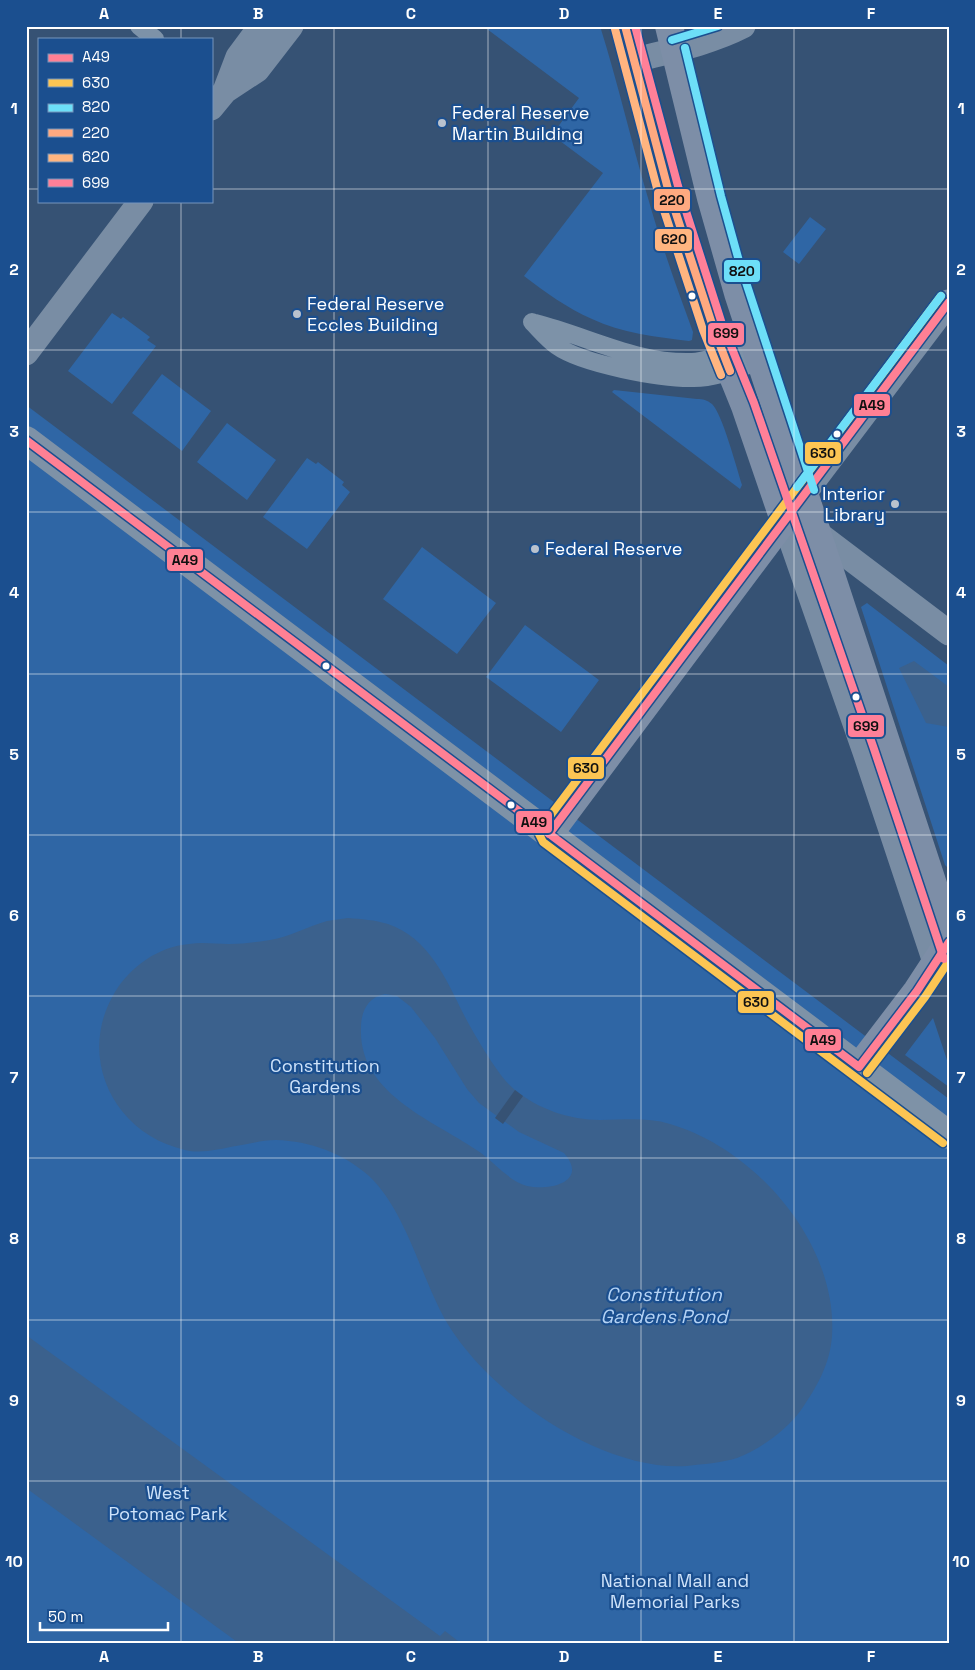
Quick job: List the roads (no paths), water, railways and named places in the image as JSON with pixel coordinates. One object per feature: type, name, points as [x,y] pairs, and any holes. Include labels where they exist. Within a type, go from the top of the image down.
[{"type":"highway","points":[[26,440],[949,1135]]},
{"type":"main road","points":[[216,94],[238,57],[261,26]]},
{"type":"main road","points":[[216,94],[257,70],[291,26]]},
{"type":"main road","points":[[625,26],[668,189],[710,318],[745,406],[784,520],[942,952],[917,991],[858,1067]]},
{"type":"main road","points":[[635,60],[672,38],[721,36],[742,26]]},
{"type":"main road","points":[[672,38],[721,235],[738,293],[949,932]]},
{"type":"main road","points":[[26,353],[140,202]]},
{"type":"main road","points":[[550,834],[949,302]]},
{"type":"main road","points":[[817,534],[949,632]]},
{"type":"street","points":[[139,26],[154,38]]},
{"type":"street","points":[[727,363],[661,359],[602,346],[566,332],[532,322],[557,346],[592,360],[627,370],[664,377],[694,378],[710,376],[727,363],[758,352]]},
{"type":"water","points":[[914,661],[949,687],[949,727],[926,723],[899,668]]},
{"type":"water","name":"Constitution Gardens Pond","points":[[348,918],[388,924],[402,930],[425,949],[443,974],[469,1024],[494,1066],[510,1086],[524,1097],[544,1108],[566,1116],[600,1120],[653,1120],[670,1124],[702,1137],[732,1155],[761,1178],[786,1205],[806,1235],[821,1268],[830,1302],[832,1336],[826,1366],[817,1384],[801,1410],[781,1432],[764,1444],[737,1458],[687,1466],[652,1464],[616,1455],[580,1440],[544,1419],[511,1395],[482,1368],[458,1339],[440,1310],[401,1221],[381,1189],[359,1168],[326,1150],[289,1141],[266,1141],[217,1150],[185,1150],[160,1141],[138,1128],[121,1110],[108,1089],[101,1066],[99,1041],[104,1017],[115,992],[137,966],[156,954],[178,946],[199,943],[239,944],[270,940],[327,921]],"holes":[[[385,994],[397,996],[411,1007],[435,1038],[467,1089],[479,1103],[519,1132],[564,1153],[571,1163],[572,1171],[569,1178],[564,1182],[546,1187],[520,1184],[481,1153],[422,1117],[386,1089],[372,1071],[363,1051],[361,1022],[364,1011],[374,998]]]},
{"type":"water","points":[[26,1335],[440,1636],[445,1631],[462,1644],[240,1644],[26,1488]]},
{"type":"place","name":"Federal Reserve Martin Building","points":[[442,123]]},
{"type":"place","name":"Federal Reserve Eccles Building","points":[[297,314]]},
{"type":"place","name":"Interior Library","points":[[895,504]]},
{"type":"place","name":"Federal Reserve","points":[[535,549]]},
{"type":"park label","name":"Constitution Gardens","points":[[325,1076]]},
{"type":"park label","name":"West Potomac Park","points":[[168,1504]]},
{"type":"park label","name":"National Mall and Memorial Parks","points":[[675,1591]]}]
